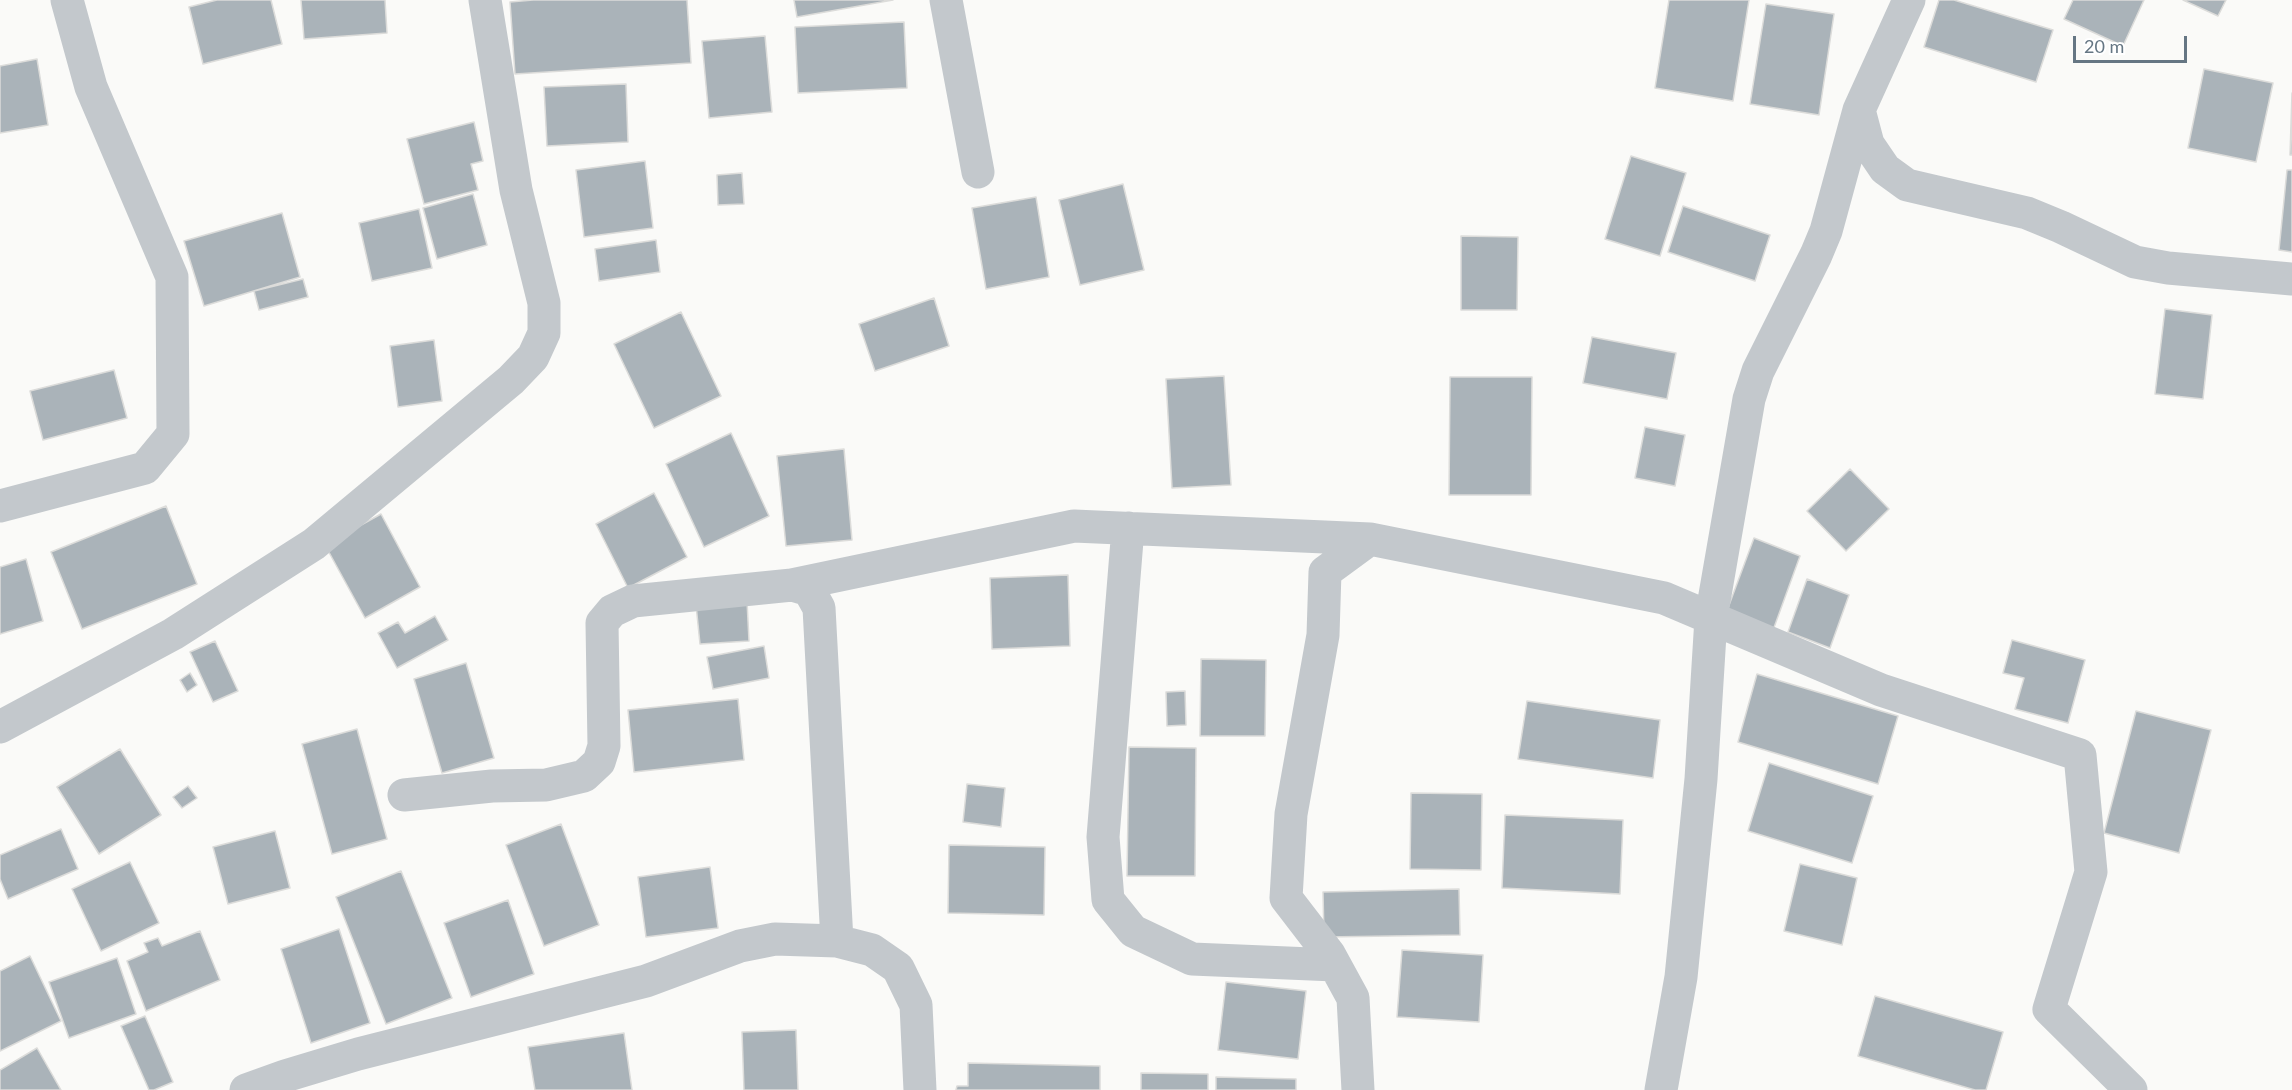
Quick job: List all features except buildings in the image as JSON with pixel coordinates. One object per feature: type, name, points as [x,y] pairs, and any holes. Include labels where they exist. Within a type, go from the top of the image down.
[{"type":"street","points":[[0,506],[145,468],[173,434],[172,277],[90,87],[67,0]]},
{"type":"street","points":[[0,727],[173,634],[314,544],[511,380],[533,357],[544,333],[544,303],[516,190],[485,0]]},
{"type":"street","points":[[946,0],[978,172]]},
{"type":"street","points":[[1661,1090],[1681,977],[1701,779],[1712,618],[1749,399],[1758,371],[1826,231],[1859,110],[1909,0]]},
{"type":"street","points":[[1859,110],[1868,144],[1885,169],[1907,185],[2027,213],[2061,226],[2135,262],[2168,268],[2292,279]]},
{"type":"street","points":[[404,795],[492,786],[546,785],[584,776],[599,762],[604,746],[602,623],[612,611],[633,601],[792,585],[1074,526],[1370,539],[1664,598],[1881,690],[2080,755],[2091,872],[2049,1009],[2131,1090]]},
{"type":"street","points":[[1128,528],[1103,837],[1108,900],[1133,931],[1192,959],[1335,965]]},
{"type":"street","points":[[1358,1090],[1353,998],[1335,965],[1286,898],[1291,814],[1323,635],[1325,572],[1370,539]]},
{"type":"street","points":[[792,585],[809,590],[819,608],[837,941]]},
{"type":"street","points":[[246,1090],[358,1054],[646,981],[740,946],[775,939],[837,941],[872,950],[898,968],[916,1005],[920,1090]]}]
